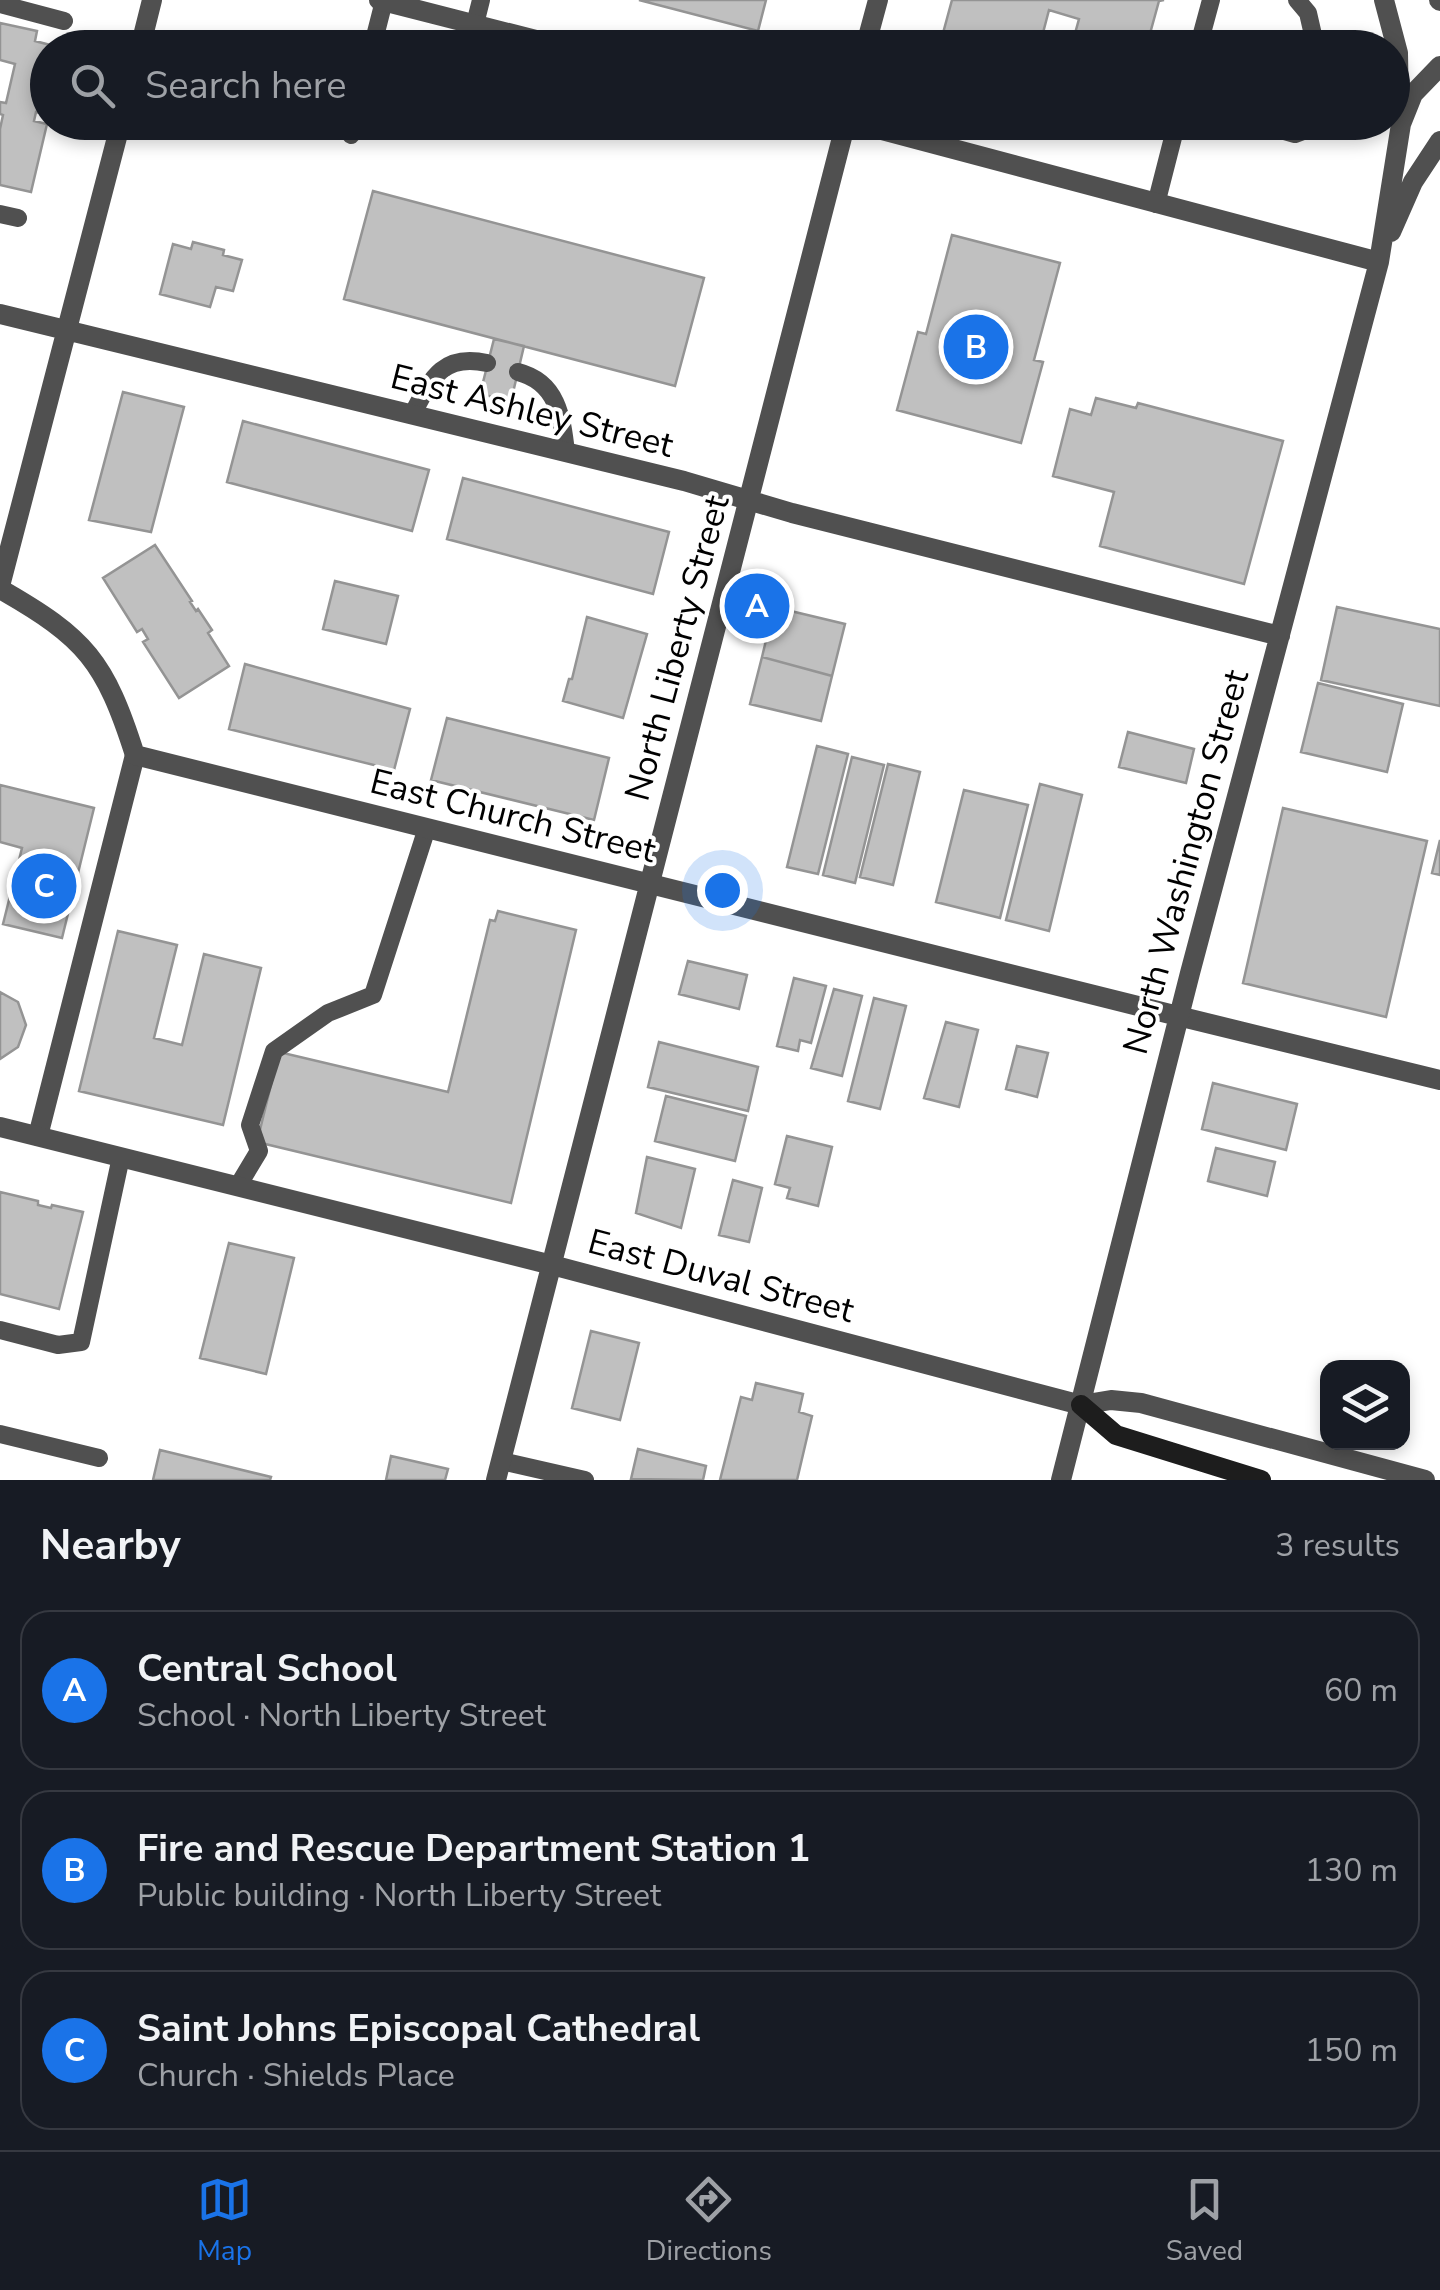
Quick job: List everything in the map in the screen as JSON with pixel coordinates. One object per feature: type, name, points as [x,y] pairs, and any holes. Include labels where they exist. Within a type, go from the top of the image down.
[{"type":"main road","points":[[1080,1404],[1116,1435],[1260,1480]]},
{"type":"street","points":[[144,30],[152,0]]},
{"type":"street","points":[[870,30],[878,0]]},
{"type":"street","points":[[1384,0],[1391,30]]},
{"type":"street","points":[[382,1],[498,30]]},
{"type":"street","name":"North Washington Street","points":[[1410,99],[1440,66]]},
{"type":"street","points":[[38,1136],[136,755],[119,704],[92,655],[50,617],[0,588],[116,140]]},
{"type":"street","name":"North Liberty Street","points":[[498,1470],[844,140]]},
{"type":"street","points":[[916,140],[1379,262]]},
{"type":"street","name":"North Washington Street","points":[[1061,1480],[1178,1016],[1379,262],[1397,140]]},
{"type":"street","name":"North Washington Street","points":[[1379,262],[1412,182],[1440,142]]},
{"type":"street","name":"East Ashley Street","points":[[0,314],[566,452],[1280,636]]},
{"type":"street","name":"East Church Street","points":[[136,755],[1440,1080]]},
{"type":"street","name":"East Duval Street","points":[[0,1127],[552,1265],[1080,1404],[1141,1402],[1425,1480]]},
{"type":"lane","points":[[475,24],[481,0]]},
{"type":"lane","points":[[1203,30],[1211,0]]},
{"type":"lane","points":[[1297,0],[1308,14],[1312,30]]},
{"type":"lane","points":[[376,30],[382,1]]},
{"type":"lane","points":[[0,4],[64,21]]},
{"type":"lane","points":[[1156,204],[1172,140]]},
{"type":"lane","points":[[412,414],[444,366],[458,360],[488,363]]},
{"type":"lane","points":[[518,372],[543,382],[554,397],[566,452]]},
{"type":"lane","points":[[238,1186],[259,1151],[250,1125],[274,1051],[328,1013],[373,995],[427,828]]},
{"type":"lane","points":[[0,1330],[58,1344],[81,1342],[121,1157]]},
{"type":"lane","points":[[0,1434],[100,1458]]},
{"type":"lane","points":[[498,1470],[585,1480]]},
{"type":"building","points":[[639,0],[766,0],[758,30]]},
{"type":"building","points":[[952,0],[1164,0],[1159,1],[1151,30],[1076,30],[1079,19],[1049,10],[1044,30],[944,30]]},
{"type":"building","points":[[0,23],[32,30],[30,140],[43,140],[31,192],[0,185],[0,102],[6,103],[15,64],[0,60]]},
{"type":"building","points":[[373,191],[704,278],[675,386],[344,299]]},
{"type":"building","points":[[952,235],[1060,263],[1034,360],[1043,362],[1021,443],[897,410],[918,332],[926,334]]},
{"type":"building","points":[[193,242],[224,250],[223,255],[242,260],[233,291],[216,287],[210,307],[160,294],[173,244],[191,249]]},
{"type":"building","points":[[494,339],[524,346],[511,401],[480,394]]},
{"type":"building","points":[[123,392],[184,407],[151,532],[89,520]]},
{"type":"building","points":[[1096,398],[1136,408],[1138,403],[1283,441],[1244,584],[1100,546],[1114,492],[1053,476],[1070,409],[1091,415]]},
{"type":"building","points":[[243,421],[429,470],[412,531],[227,482]]},
{"type":"building","points":[[463,478],[669,532],[653,594],[447,539]]},
{"type":"building","points":[[155,545],[212,630],[208,633],[229,666],[179,698],[143,642],[148,639],[142,629],[137,632],[103,578]]},
{"type":"building","points":[[335,581],[398,596],[386,644],[323,629]]},
{"type":"building","points":[[774,607],[845,624],[832,676],[762,657]]},
{"type":"building","points":[[1337,607],[1440,629],[1440,706],[1321,680]]},
{"type":"building","points":[[587,617],[647,634],[623,718],[563,701]]},
{"type":"building","points":[[762,657],[832,676],[821,721],[750,704]]},
{"type":"building","points":[[245,664],[410,709],[394,770],[229,729]]},
{"type":"building","points":[[1318,683],[1403,704],[1387,772],[1301,752]]},
{"type":"building","points":[[447,718],[609,758],[594,820],[431,780]]},
{"type":"building","points":[[1128,732],[1194,749],[1186,783],[1119,767]]},
{"type":"building","points":[[817,746],[848,754],[818,874],[787,867]]},
{"type":"building","points":[[852,757],[884,765],[855,883],[823,875]]},
{"type":"building","points":[[888,764],[920,772],[893,885],[860,877]]},
{"type":"building","points":[[1040,784],[1082,795],[1049,931],[1006,920]]},
{"type":"building","points":[[0,785],[94,808],[62,938],[3,924],[22,848],[0,842]]},
{"type":"building","points":[[964,790],[1028,805],[1000,918],[936,902]]},
{"type":"building","points":[[1283,808],[1427,841],[1386,1017],[1243,983]]},
{"type":"building","points":[[1440,840],[1440,875],[1432,873]]},
{"type":"building","points":[[498,911],[576,930],[511,1203],[257,1142],[279,1052],[448,1092],[490,920],[495,921]]},
{"type":"building","points":[[118,931],[177,945],[154,1038],[182,1045],[204,954],[261,968],[223,1125],[79,1091]]},
{"type":"building","points":[[688,961],[747,975],[739,1009],[679,994]]},
{"type":"building","points":[[794,978],[826,986],[811,1043],[800,1040],[798,1051],[777,1046]]},
{"type":"building","points":[[834,989],[862,996],[842,1076],[811,1068]]},
{"type":"building","points":[[0,992],[18,1002],[26,1025],[18,1047],[0,1059]]},
{"type":"building","points":[[874,998],[906,1006],[880,1109],[848,1101]]},
{"type":"building","points":[[946,1022],[978,1030],[959,1107],[924,1098]]},
{"type":"building","points":[[659,1042],[758,1067],[748,1111],[648,1087]]},
{"type":"building","points":[[1017,1046],[1048,1053],[1037,1097],[1006,1089]]},
{"type":"building","points":[[1213,1083],[1297,1104],[1286,1150],[1202,1129]]},
{"type":"building","points":[[666,1096],[746,1116],[735,1161],[655,1141]]},
{"type":"building","points":[[787,1136],[832,1147],[818,1206],[787,1198],[790,1188],[775,1184]]},
{"type":"building","points":[[1216,1148],[1275,1162],[1267,1196],[1208,1181]]},
{"type":"building","points":[[647,1157],[695,1169],[681,1228],[636,1213]]},
{"type":"building","points":[[733,1180],[762,1188],[749,1242],[719,1235]]},
{"type":"building","points":[[0,1192],[38,1201],[38,1205],[83,1212],[59,1309],[0,1294]]},
{"type":"building","points":[[229,1243],[294,1258],[266,1374],[200,1358]]},
{"type":"building","points":[[591,1331],[639,1343],[620,1420],[572,1408]]},
{"type":"building","points":[[756,1383],[803,1394],[799,1412],[812,1416],[797,1480],[720,1480],[741,1397],[752,1400]]},
{"type":"building","points":[[638,1449],[706,1466],[703,1480],[631,1479]]},
{"type":"building","points":[[160,1450],[271,1477],[153,1480]]},
{"type":"building","points":[[391,1456],[448,1469],[445,1480],[386,1480]]},
{"type":"place","name":"Fire and Rescue Department Station 1","points":[[976,347]]},
{"type":"place","name":"Central School","points":[[757,606]]},
{"type":"place","name":"Saint Johns Episcopal Cathedral","points":[[44,886]]}]
